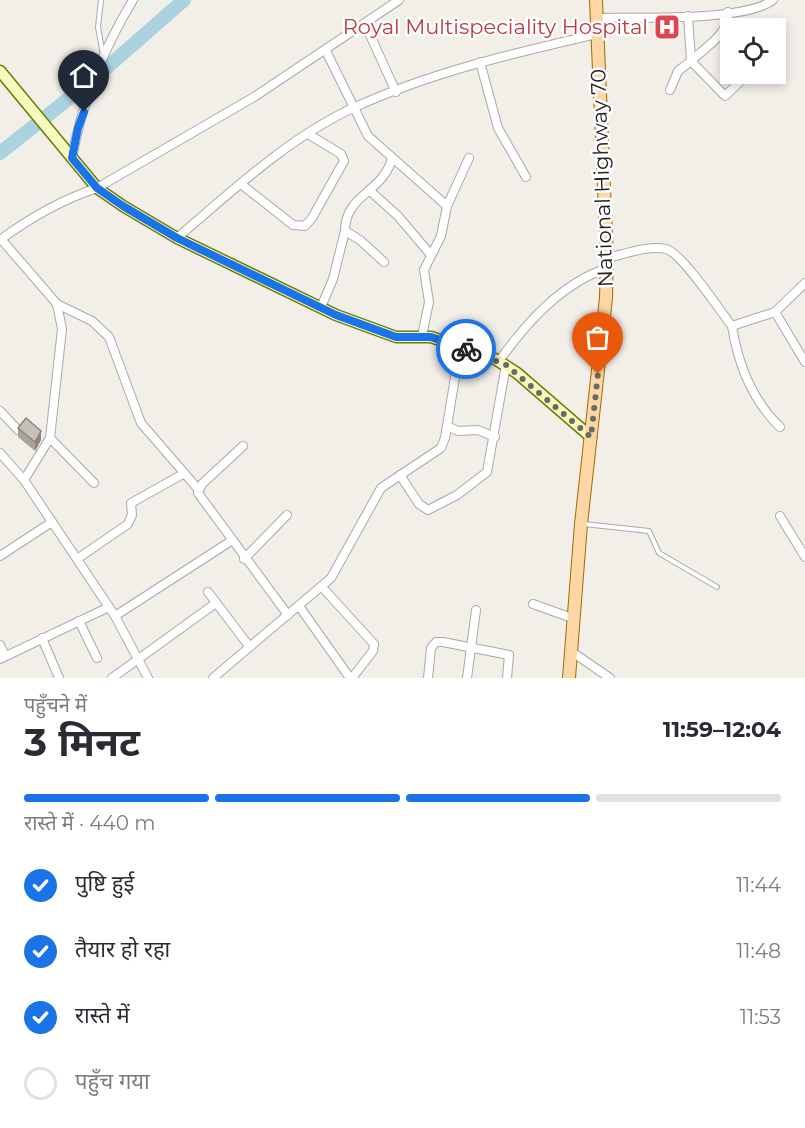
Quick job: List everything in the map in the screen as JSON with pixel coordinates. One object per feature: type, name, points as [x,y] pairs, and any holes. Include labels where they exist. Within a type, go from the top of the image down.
[{"type":"main road","name":"National Highway 70","points":[[569,678],[572,618],[607,263],[596,0]]},
{"type":"main road","points":[[0,71],[97,188],[177,238],[321,307],[396,337],[422,336],[503,363],[591,437]]},
{"type":"street","points":[[72,158],[78,128],[103,56],[133,0]]},
{"type":"street","points":[[288,615],[200,498],[198,489],[183,474],[136,414],[122,368],[109,337],[92,321],[57,304],[1,239],[52,206],[70,196],[97,188],[254,97],[399,0]]},
{"type":"street","points":[[596,18],[688,16],[728,12],[759,8],[773,0]]},
{"type":"street","points":[[670,90],[678,71],[725,29],[729,21],[728,12]]},
{"type":"street","points":[[688,16],[691,61],[725,96],[738,84]]},
{"type":"street","points":[[365,24],[396,92]]},
{"type":"street","points":[[177,238],[241,184],[308,134],[353,108],[480,62],[597,34]]},
{"type":"street","points":[[326,51],[368,136],[447,206]]},
{"type":"street","points":[[480,62],[498,128],[526,177]]},
{"type":"street","points":[[241,184],[293,225],[301,227],[308,224],[344,161],[341,154],[308,134]]},
{"type":"street","points":[[321,307],[333,279],[351,208],[387,174],[392,158]]},
{"type":"street","points":[[422,336],[429,302],[423,274],[441,236],[447,206],[469,158]]},
{"type":"street","points":[[369,190],[398,216],[431,255]]},
{"type":"street","points":[[345,231],[360,240],[384,262]]},
{"type":"street","points":[[400,475],[422,508],[431,509],[487,472],[495,437],[503,363],[516,337],[551,301],[587,274],[607,263],[648,249],[670,251],[683,262],[732,326],[737,357],[743,373],[780,428]]},
{"type":"street","points":[[732,326],[775,312],[805,283]]},
{"type":"street","points":[[24,480],[50,438],[62,339],[57,304]]},
{"type":"street","points":[[775,312],[805,362]]},
{"type":"street","points":[[213,678],[322,587],[338,568],[375,494],[438,451],[443,444],[447,426],[460,347]]},
{"type":"street","points":[[0,411],[18,430]]},
{"type":"street","points":[[447,426],[458,431],[478,430],[495,437]]},
{"type":"street","points":[[50,438],[94,483]]},
{"type":"street","points":[[198,489],[243,446]]},
{"type":"street","points":[[0,453],[24,480],[115,616],[148,678]]},
{"type":"street","points":[[77,559],[128,524],[132,515],[131,503],[183,474]]},
{"type":"street","points":[[244,559],[287,515]]},
{"type":"street","points":[[780,516],[805,557]]},
{"type":"street","points":[[0,556],[52,522]]},
{"type":"street","points":[[115,616],[231,540]]},
{"type":"street","points":[[299,606],[351,678],[375,646],[322,587]]},
{"type":"street","points":[[208,592],[249,646]]},
{"type":"street","points":[[112,678],[216,603]]},
{"type":"street","points":[[533,604],[572,618]]},
{"type":"street","points":[[0,645],[3,657],[109,607]]},
{"type":"street","points":[[467,678],[476,610]]},
{"type":"street","points":[[79,621],[97,658]]},
{"type":"street","points":[[42,638],[59,678]]},
{"type":"street","points":[[428,678],[433,644],[443,642],[509,655],[507,678]]},
{"type":"street","points":[[572,652],[610,678]]},
{"type":"lane","points":[[101,0],[98,27],[103,56]]},
{"type":"lane","points":[[581,524],[649,531],[659,553],[717,587]]},
{"type":"building","points":[[662,17],[671,17],[672,26],[663,26]]},
{"type":"building","points":[[26,418],[41,431],[35,442],[18,428]]},
{"type":"waterway","points":[[0,153],[96,77],[184,0]]},
{"type":"way so far","points":[[466,349],[485,354],[506,365],[591,437],[598,374]]},
{"type":"place","name":"Royal Multispeciality Hospital","points":[[667,27]]},
{"type":"route","points":[[84,112],[72,158],[97,188],[123,206],[177,238],[264,278],[336,315],[396,337],[431,337],[466,349]]}]
